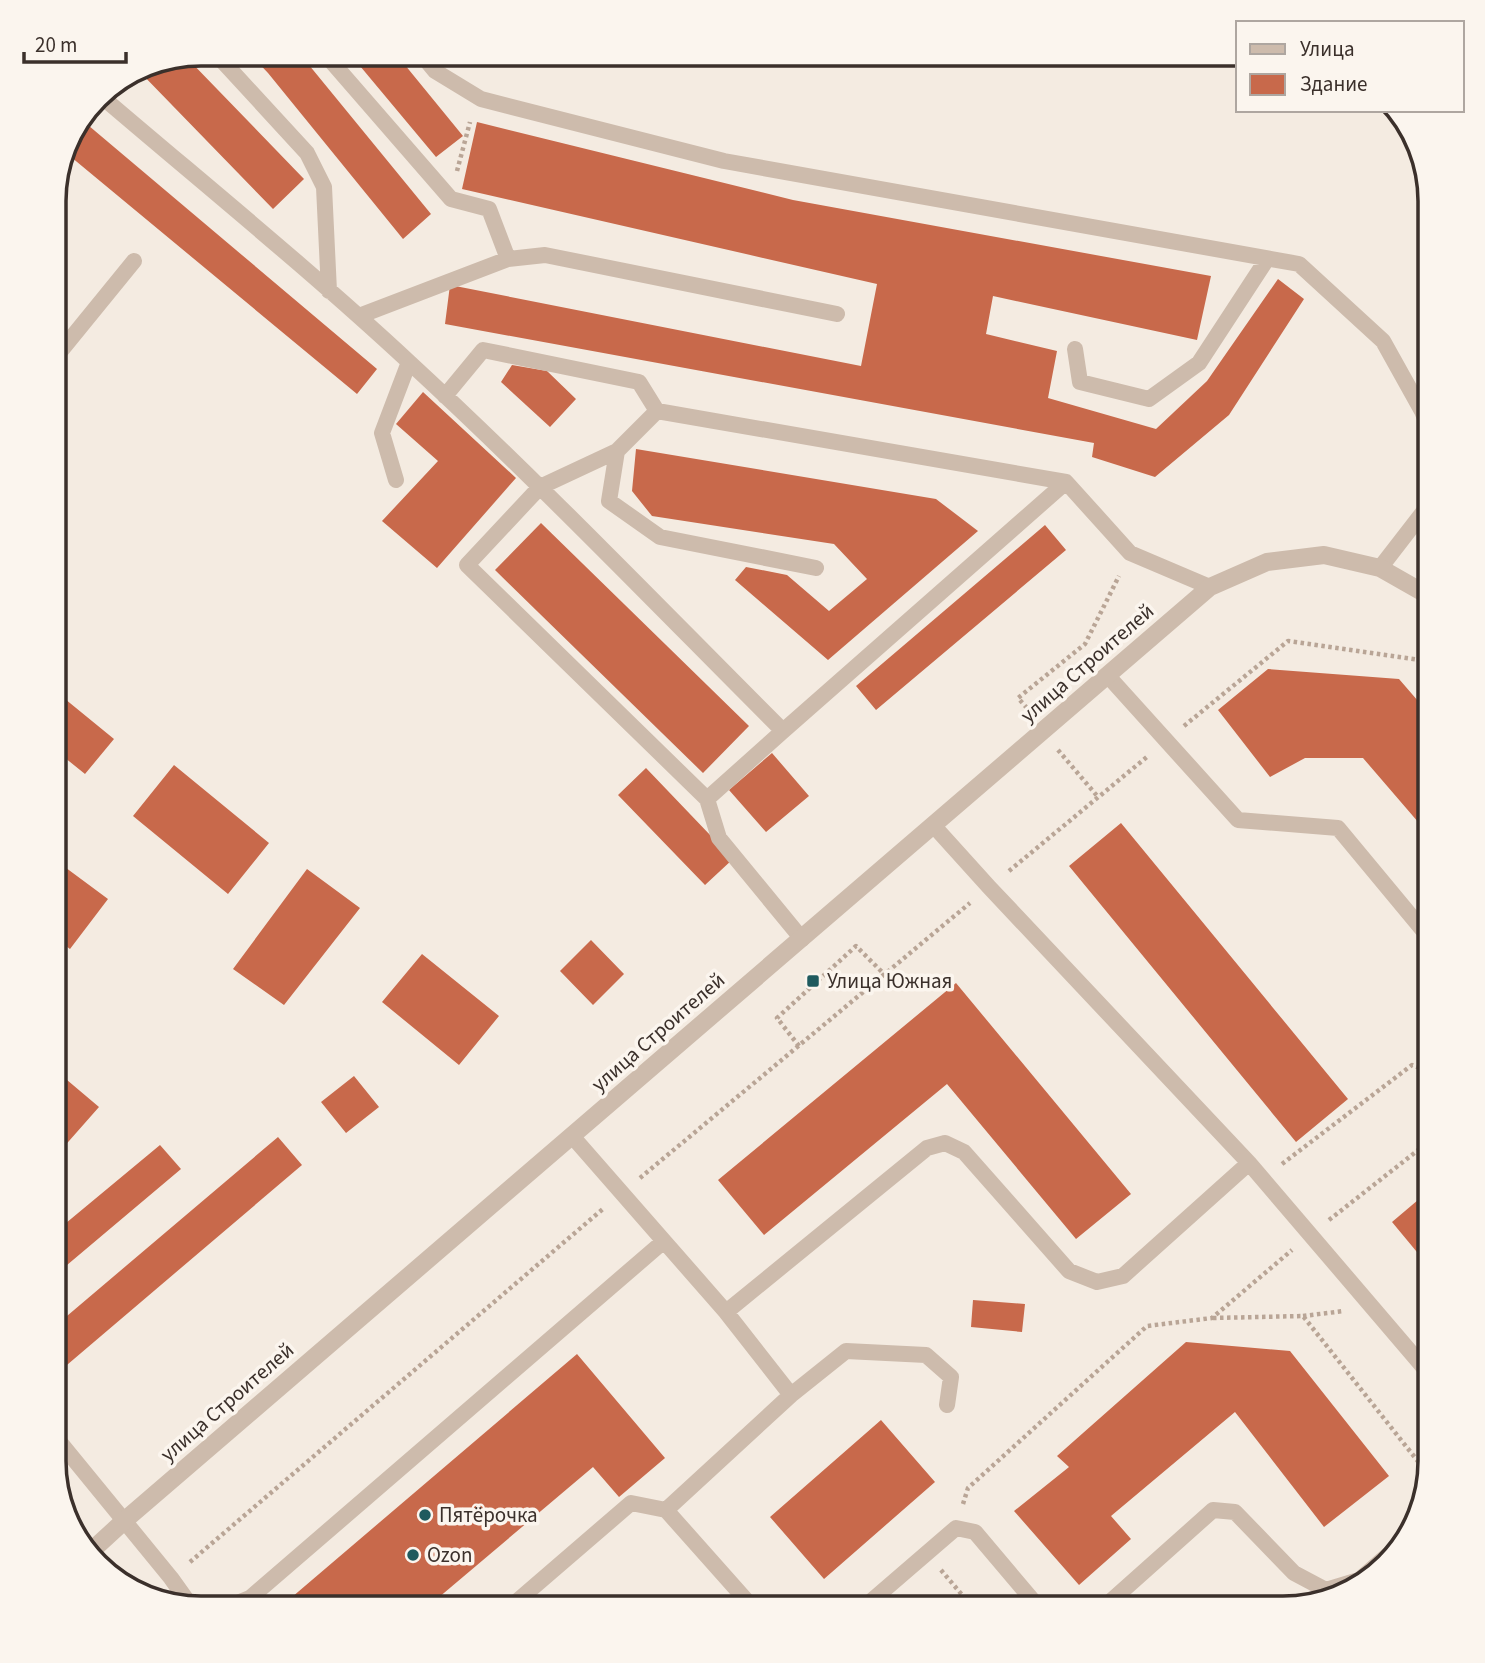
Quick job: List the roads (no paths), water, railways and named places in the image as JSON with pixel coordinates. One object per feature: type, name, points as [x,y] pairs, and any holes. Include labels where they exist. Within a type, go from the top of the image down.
[{"type":"street","name":"улица Строителей","points":[[96,1546],[1210,587],[1267,562],[1324,555],[1380,568],[1418,590]]},
{"type":"lane","points":[[227,66],[307,153],[324,187],[329,291]]},
{"type":"lane","points":[[335,66],[450,199],[489,209],[508,259]]},
{"type":"lane","points":[[431,66],[481,99],[724,160],[1299,264],[1383,341],[1418,404]]},
{"type":"lane","points":[[109,103],[359,316],[409,362],[540,487],[783,731]]},
{"type":"lane","points":[[359,316],[508,259],[545,255],[837,314]]},
{"type":"lane","points":[[1075,349],[1080,382],[1149,399],[1199,363],[1267,258]]},
{"type":"lane","points":[[67,343],[134,261]]},
{"type":"lane","points":[[445,396],[483,349],[639,382],[657,411],[1066,482],[1130,553],[1210,587]]},
{"type":"lane","points":[[396,480],[383,433],[409,362]]},
{"type":"lane","points":[[657,411],[617,451],[540,487],[467,565],[707,799],[719,838],[802,939]]},
{"type":"lane","points":[[617,451],[609,501],[660,537],[816,568]]},
{"type":"lane","points":[[707,799],[1066,482]]},
{"type":"lane","points":[[1380,568],[1418,519]]},
{"type":"lane","points":[[1108,676],[1238,820],[1338,828],[1418,924]]},
{"type":"lane","points":[[933,825],[1249,1163],[1418,1361]]},
{"type":"lane","points":[[572,1136],[726,1312],[791,1395]]},
{"type":"lane","points":[[726,1312],[927,1148],[945,1143],[964,1152],[1069,1271],[1097,1282],[1123,1276],[1249,1163]]},
{"type":"lane","points":[[252,1596],[664,1241]]},
{"type":"lane","points":[[666,1510],[791,1395],[846,1351],[926,1355],[951,1377],[947,1405]]},
{"type":"lane","points":[[66,1450],[183,1595]]},
{"type":"lane","points":[[523,1596],[631,1503],[666,1510],[742,1596]]},
{"type":"lane","points":[[1117,1596],[1213,1510],[1235,1512],[1294,1573],[1325,1590]]},
{"type":"lane","points":[[878,1596],[956,1528],[975,1532],[1029,1596]]},
{"type":"place","name":"Улица Южная","points":[[813,981]]},
{"type":"place","name":"Пятёрочка","points":[[425,1515]]},
{"type":"place","name":"Ozon","points":[[413,1555]]}]
